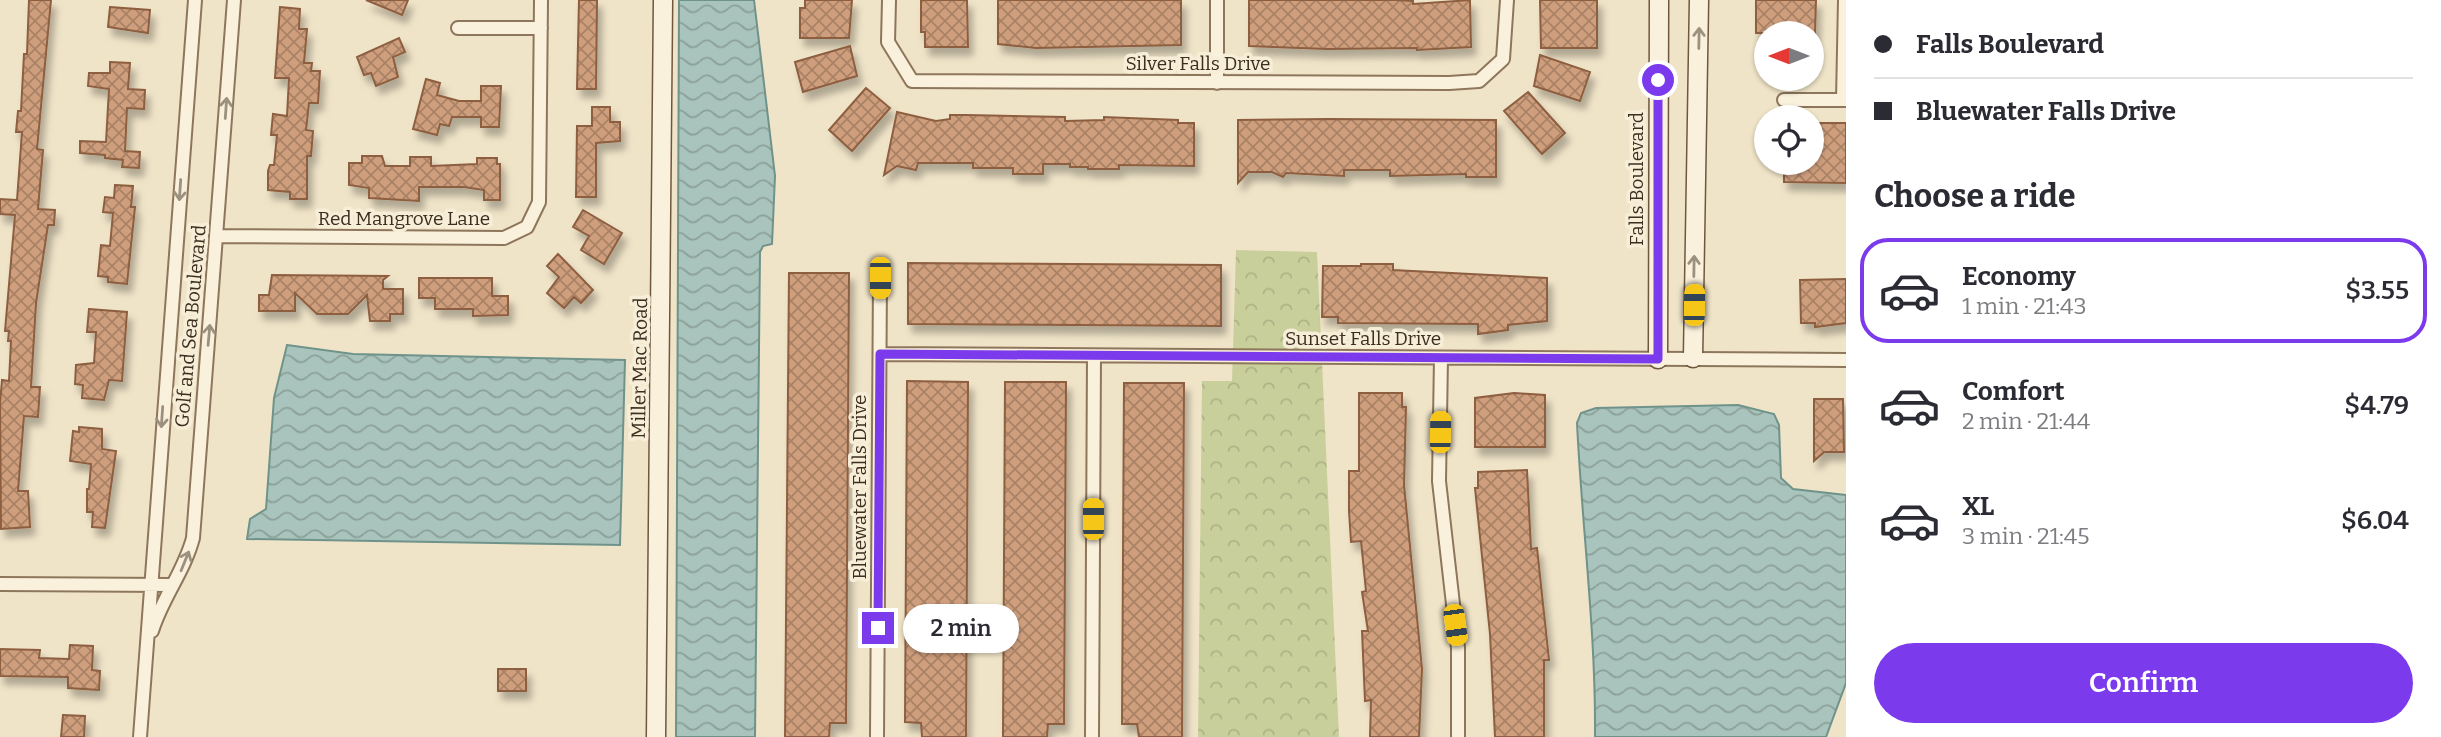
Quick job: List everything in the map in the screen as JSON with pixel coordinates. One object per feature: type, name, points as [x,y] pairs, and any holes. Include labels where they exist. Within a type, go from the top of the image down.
[{"type":"street","name":"Golf and Sea Boulevard","points":[[140,737],[149,585],[195,0]]},
{"type":"street","name":"Golf and Sea Boulevard","points":[[147,645],[172,585],[186,564],[192,538],[234,0]]},
{"type":"street","name":"Red Mangrove Lane","points":[[217,236],[504,238],[527,228],[539,202],[541,0]]},
{"type":"street","name":"Miller Mac Road","points":[[656,737],[663,0]]},
{"type":"street","name":"Silver Falls Drive","points":[[889,0],[888,42],[912,81],[1217,83],[1479,81],[1503,59],[1507,0]]},
{"type":"street","points":[[1217,0],[1217,83]]},
{"type":"street","name":"Falls Boulevard","points":[[1658,359],[1659,0]]},
{"type":"street","points":[[1693,358],[1699,0]]},
{"type":"street","points":[[1784,100],[1845,100],[1845,0]]},
{"type":"street","points":[[457,28],[541,27]]},
{"type":"street","name":"Bluewater Falls Drive","points":[[877,737],[880,278]]},
{"type":"street","name":"Sunset Falls Drive","points":[[880,354],[1846,360]]},
{"type":"street","points":[[1092,737],[1094,356]]},
{"type":"street","points":[[1441,358],[1440,481],[1458,648],[1458,737]]},
{"type":"street","points":[[0,584],[172,585]]},
{"type":"green space","points":[[1236,250],[1317,252],[1339,737],[1198,737],[1202,381],[1232,381]]},
{"type":"water","points":[[679,0],[754,0],[775,176],[772,244],[763,246],[760,252],[755,737],[676,737]]},
{"type":"water","points":[[287,345],[353,354],[625,360],[620,545],[247,539],[250,519],[266,509],[274,398]]},
{"type":"water","points":[[1738,405],[1774,414],[1779,425],[1781,478],[1793,489],[1846,495],[1846,683],[1826,737],[1595,737],[1593,658],[1577,423],[1581,413],[1596,408]]},
{"type":"building","points":[[29,0],[51,0],[37,149],[43,150],[38,209],[55,210],[54,225],[48,225],[36,303],[31,387],[40,387],[38,417],[24,416],[18,491],[28,491],[30,527],[1,529],[0,403],[2,380],[9,381],[11,341],[8,341],[9,331],[5,331],[15,215],[0,214],[0,199],[17,200],[22,132],[16,132],[18,111],[21,111],[24,54],[27,54]]},
{"type":"building","points":[[366,0],[408,0],[402,15]]},
{"type":"building","points":[[579,0],[597,0],[596,89],[577,89]]},
{"type":"building","points":[[805,0],[852,0],[849,38],[800,38],[800,8],[805,8]]},
{"type":"building","points":[[921,0],[967,0],[968,47],[925,47],[925,32],[921,32]]},
{"type":"building","points":[[998,0],[1181,0],[1181,45],[1036,48],[998,44]]},
{"type":"building","points":[[1249,0],[1395,0],[1413,1],[1413,4],[1470,0],[1471,47],[1417,50],[1249,46]]},
{"type":"building","points":[[1540,0],[1597,0],[1597,48],[1541,48]]},
{"type":"building","points":[[1756,0],[1816,0],[1815,21],[1756,21]]},
{"type":"building","points":[[110,7],[150,10],[148,33],[108,27]]},
{"type":"building","points":[[280,7],[300,9],[299,29],[307,29],[304,63],[312,63],[311,71],[320,71],[318,103],[309,103],[306,130],[313,131],[311,156],[307,156],[307,199],[290,199],[290,192],[268,190],[268,171],[270,165],[274,165],[277,135],[271,135],[273,114],[287,116],[289,78],[275,78]]},
{"type":"building","points":[[399,38],[405,52],[393,57],[398,77],[376,86],[371,73],[364,75],[357,57]]},
{"type":"building","points":[[850,46],[857,76],[803,92],[795,62]]},
{"type":"building","points":[[1540,55],[1590,72],[1580,101],[1534,86]]},
{"type":"building","points":[[110,62],[130,63],[128,89],[145,90],[144,109],[127,108],[125,151],[140,152],[139,168],[122,167],[123,160],[105,158],[105,155],[80,153],[80,141],[106,142],[109,89],[88,86],[89,73],[110,73]]},
{"type":"building","points":[[426,79],[440,83],[437,95],[459,101],[481,101],[481,86],[501,86],[499,127],[481,127],[481,117],[452,117],[449,126],[440,124],[437,135],[413,129]]},
{"type":"building","points":[[866,88],[890,108],[852,151],[829,130]]},
{"type":"building","points":[[1528,92],[1565,133],[1542,154],[1504,111]]},
{"type":"building","points":[[592,107],[610,107],[610,122],[620,122],[620,141],[596,143],[596,197],[576,197],[577,126],[592,126]]},
{"type":"building","points":[[897,112],[936,121],[950,119],[950,115],[1065,117],[1065,121],[1104,120],[1104,117],[1178,120],[1178,123],[1194,123],[1194,166],[1119,165],[1119,169],[1088,169],[1070,167],[1070,164],[1043,164],[1043,174],[1013,174],[1013,168],[973,168],[973,163],[918,163],[916,170],[897,166],[884,175]]},
{"type":"building","points":[[1238,120],[1496,120],[1496,177],[1466,177],[1466,174],[1390,176],[1390,170],[1344,170],[1344,176],[1286,173],[1283,177],[1272,172],[1248,172],[1238,183]]},
{"type":"building","points":[[1824,123],[1846,123],[1846,183],[1784,182],[1784,175],[1824,175]]},
{"type":"building","points":[[362,156],[382,156],[385,166],[410,166],[410,157],[431,157],[431,166],[477,164],[477,158],[497,158],[497,164],[500,164],[500,200],[484,200],[484,190],[464,187],[419,187],[419,201],[369,198],[369,188],[349,185],[349,163],[362,163]]},
{"type":"building","points":[[115,185],[133,186],[131,207],[135,207],[127,284],[108,282],[108,277],[98,276],[101,245],[110,246],[113,213],[103,212],[105,197],[114,198]]},
{"type":"building","points":[[583,210],[622,233],[604,264],[581,250],[589,236],[573,227]]},
{"type":"building","points":[[558,254],[593,290],[581,303],[574,297],[564,308],[547,293],[559,277],[547,266]]},
{"type":"building","points":[[908,263],[1221,265],[1221,326],[908,324]]},
{"type":"building","points":[[1393,264],[1393,270],[1547,278],[1547,321],[1508,325],[1508,330],[1478,334],[1478,324],[1338,323],[1338,317],[1322,317],[1323,266]]},
{"type":"building","points":[[789,273],[849,273],[846,723],[830,723],[829,737],[785,737]]},
{"type":"building","points":[[272,275],[388,276],[383,280],[383,289],[403,289],[403,314],[390,314],[390,321],[370,321],[367,295],[348,314],[317,314],[295,293],[295,311],[259,311],[259,295],[269,295]]},
{"type":"building","points":[[419,278],[492,278],[492,296],[508,296],[508,315],[473,316],[473,309],[435,309],[435,298],[419,298]]},
{"type":"building","points":[[1846,279],[1846,323],[1815,327],[1815,323],[1801,323],[1800,280]]},
{"type":"building","points":[[89,309],[127,312],[122,381],[109,380],[104,400],[82,398],[83,385],[75,384],[76,365],[94,363],[96,332],[87,332]]},
{"type":"building","points":[[907,381],[968,382],[966,737],[922,737],[921,723],[905,722]]},
{"type":"building","points":[[1005,382],[1066,382],[1064,724],[1048,724],[1047,737],[1003,737]]},
{"type":"building","points":[[1124,383],[1184,383],[1182,737],[1139,737],[1137,724],[1122,724]]},
{"type":"building","points":[[1359,393],[1402,393],[1402,407],[1406,407],[1404,485],[1422,669],[1419,737],[1370,737],[1371,700],[1365,701],[1362,631],[1368,631],[1362,592],[1366,591],[1361,541],[1351,542],[1349,511],[1349,471],[1359,471]]},
{"type":"building","points":[[1514,393],[1545,395],[1545,447],[1475,447],[1475,398]]},
{"type":"building","points":[[1814,399],[1843,399],[1844,452],[1824,452],[1814,461]]},
{"type":"building","points":[[79,427],[102,429],[102,449],[116,451],[105,528],[92,527],[93,512],[87,512],[91,464],[70,461],[73,431],[79,432]]},
{"type":"building","points":[[1527,470],[1531,549],[1537,548],[1549,660],[1544,660],[1544,737],[1495,737],[1490,634],[1475,488],[1478,488],[1478,472]]},
{"type":"building","points":[[70,645],[93,646],[92,670],[100,671],[99,690],[68,688],[68,677],[0,676],[0,649],[40,650],[39,658],[69,659]]},
{"type":"building","points":[[498,669],[526,669],[526,691],[498,691]]},
{"type":"building","points":[[63,715],[85,716],[84,737],[61,737]]},
{"type":"route","points":[[878,628],[880,354],[1658,359],[1658,80]]}]
